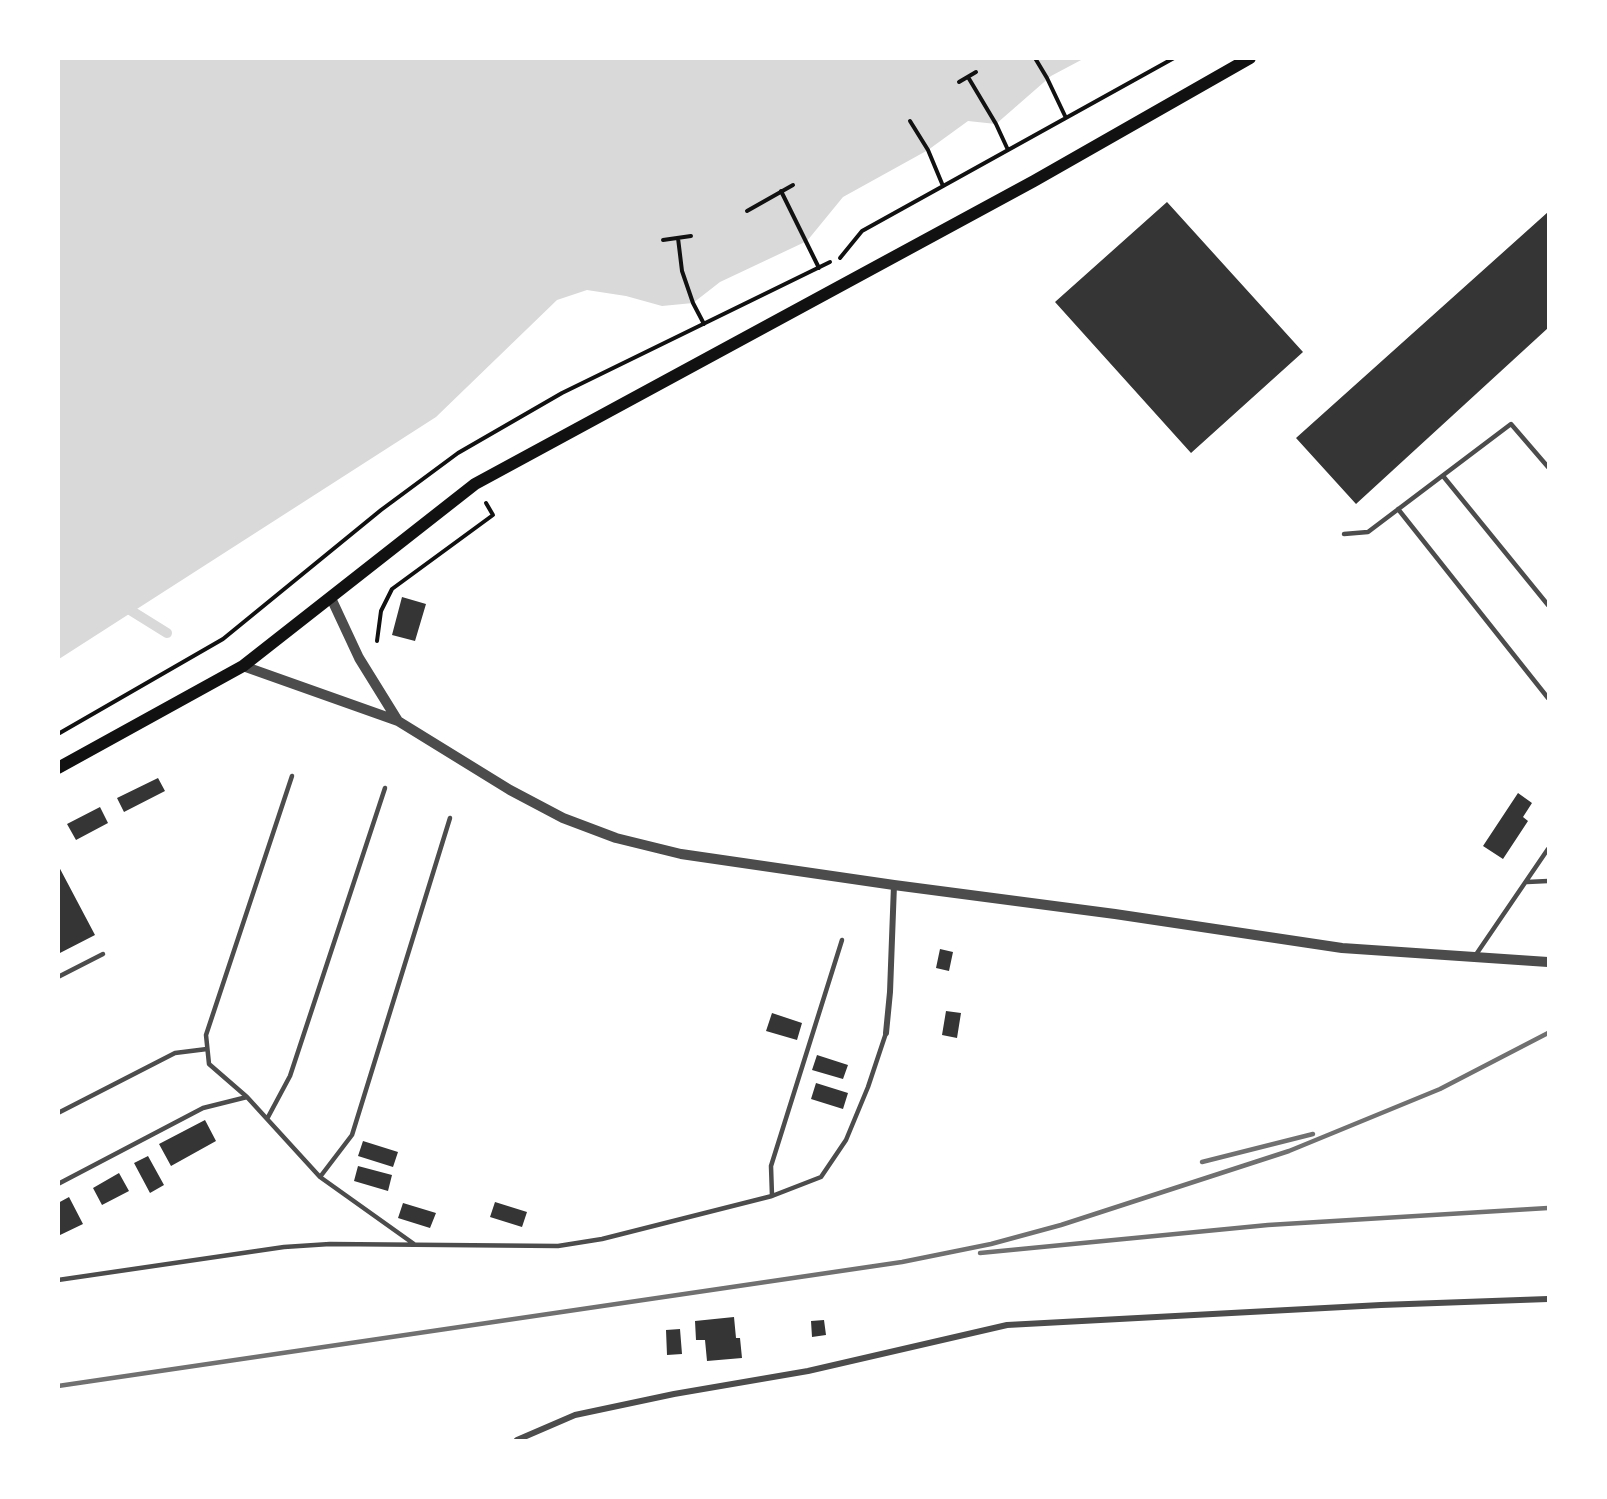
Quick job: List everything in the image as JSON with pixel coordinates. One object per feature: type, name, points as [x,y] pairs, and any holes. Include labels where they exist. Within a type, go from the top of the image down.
[{"type":"main road","points":[[58,768],[243,666],[475,484],[1024,187],[1250,58]]},
{"type":"street","points":[[331,598],[357,654],[398,721]]},
{"type":"street","points":[[243,666],[398,721],[510,790],[564,818],[616,838],[681,854],[1342,948],[1548,962]]},
{"type":"street","points":[[886,1033],[894,885]]},
{"type":"street","points":[[517,1440],[575,1415],[674,1394],[808,1371],[1007,1325],[1381,1305],[1548,1299]]},
{"type":"lane","points":[[1344,534],[1368,532],[1511,424],[1548,467]]},
{"type":"lane","points":[[1443,476],[1548,604]]},
{"type":"lane","points":[[1398,509],[1548,698]]},
{"type":"lane","points":[[292,776],[206,1035],[209,1064],[247,1097],[320,1177],[415,1245]]},
{"type":"lane","points":[[267,1119],[290,1076],[385,788]]},
{"type":"lane","points":[[320,1177],[352,1135],[450,818]]},
{"type":"lane","points":[[1473,958],[1548,849]]},
{"type":"lane","points":[[1527,882],[1548,881]]},
{"type":"lane","points":[[772,1196],[771,1166],[842,940]]},
{"type":"lane","points":[[58,977],[103,954]]},
{"type":"lane","points":[[58,1280],[284,1247],[330,1244],[558,1246],[602,1239],[772,1196],[821,1177],[846,1140],[868,1087],[886,1033]]},
{"type":"lane","points":[[58,1113],[176,1053],[207,1049]]},
{"type":"lane","points":[[58,1184],[203,1108],[247,1097]]},
{"type":"path","points":[[1035,58],[1066,118]]},
{"type":"path","points":[[1164,63],[1174,58]]},
{"type":"path","points":[[959,82],[975,72]]},
{"type":"path","points":[[968,77],[996,124],[1008,150]]},
{"type":"path","points":[[910,121],[928,150],[943,186]]},
{"type":"path","points":[[747,211],[793,185]]},
{"type":"path","points":[[781,191],[819,268]]},
{"type":"path","points":[[663,240],[691,236]]},
{"type":"path","points":[[678,238],[682,272],[693,303],[704,324]]},
{"type":"path","points":[[357,654],[377,641],[381,611],[392,589],[493,515],[475,484]]},
{"type":"shaded area","points":[[59,59],[1083,59],[1051,76],[996,124],[968,121],[928,150],[843,197],[807,241],[720,282],[693,303],[662,306],[626,296],[587,290],[557,300],[436,417],[59,659]]},
{"type":"building","points":[[1167,202],[1303,352],[1191,453],[1055,302]]},
{"type":"building","points":[[1548,212],[1548,328],[1356,504],[1296,438]]},
{"type":"building","points":[[402,597],[426,604],[415,641],[392,635]]},
{"type":"building","points":[[158,778],[165,791],[124,812],[117,798]]},
{"type":"building","points":[[1518,793],[1532,803],[1523,817],[1528,821],[1503,859],[1483,846]]},
{"type":"building","points":[[100,807],[108,823],[76,840],[67,824]]},
{"type":"building","points":[[58,865],[95,935],[58,954]]},
{"type":"building","points":[[940,949],[953,952],[949,971],[936,968]]},
{"type":"building","points":[[946,1011],[961,1013],[957,1038],[942,1035]]},
{"type":"building","points":[[772,1013],[802,1023],[797,1040],[766,1031]]},
{"type":"building","points":[[817,1055],[848,1065],[843,1079],[812,1070]]},
{"type":"building","points":[[816,1083],[848,1093],[843,1109],[811,1099]]},
{"type":"building","points":[[205,1120],[216,1141],[171,1166],[159,1144]]},
{"type":"building","points":[[363,1141],[398,1152],[393,1167],[358,1156]]},
{"type":"building","points":[[148,1156],[164,1185],[150,1193],[134,1163]]},
{"type":"building","points":[[358,1166],[392,1175],[388,1191],[354,1181]]},
{"type":"building","points":[[119,1173],[129,1191],[102,1205],[93,1188]]},
{"type":"building","points":[[69,1197],[83,1224],[58,1236],[58,1203]]},
{"type":"building","points":[[495,1202],[527,1212],[522,1227],[490,1217]]},
{"type":"building","points":[[403,1203],[436,1213],[430,1228],[398,1218]]},
{"type":"building","points":[[734,1317],[736,1338],[740,1338],[742,1358],[707,1361],[705,1340],[696,1340],[695,1321]]},
{"type":"building","points":[[824,1320],[826,1335],[812,1337],[811,1321]]},
{"type":"building","points":[[680,1329],[682,1354],[667,1355],[666,1330]]},
{"type":"waterway","points":[[122,605],[167,633]]},
{"type":"railway","points":[[58,1386],[902,1262],[991,1244],[1061,1225],[1289,1151],[1440,1089],[1548,1033]]},
{"type":"railway","points":[[1202,1162],[1313,1134]]},
{"type":"railway","points":[[980,1253],[1268,1225],[1548,1208]]}]
